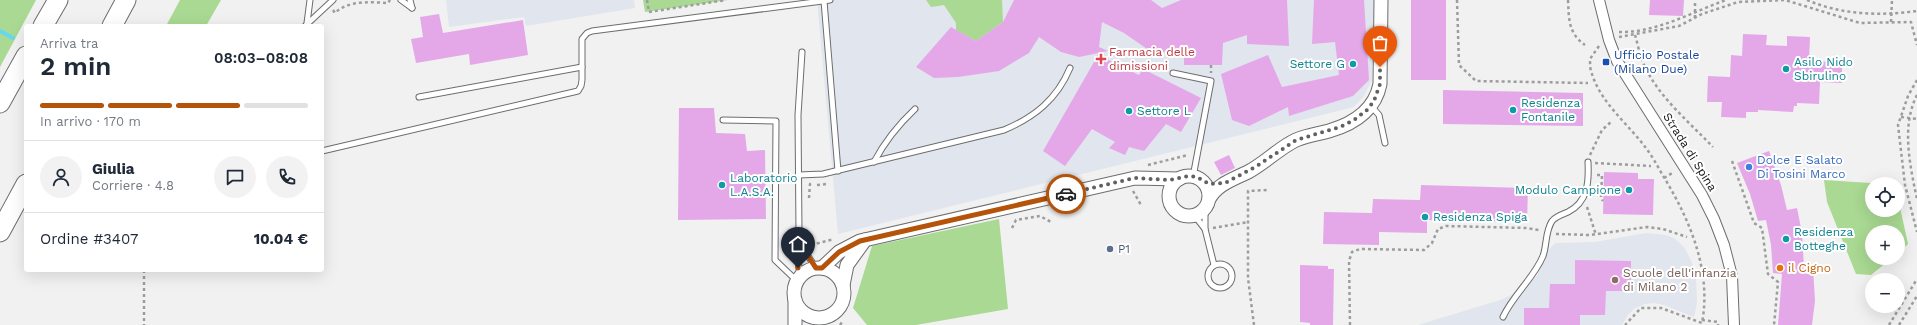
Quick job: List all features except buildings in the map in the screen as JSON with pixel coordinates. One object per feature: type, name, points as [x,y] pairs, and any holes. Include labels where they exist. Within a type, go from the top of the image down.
[{"type":"highway","points":[[44,24],[58,0]]},
{"type":"highway","points":[[113,24],[126,0]]},
{"type":"highway","points":[[0,102],[24,60]]},
{"type":"highway","points":[[0,232],[24,188]]},
{"type":"street","points":[[1149,178],[1165,188],[1176,210],[1183,214],[1190,215],[1198,213],[1207,204],[1214,191],[1225,183],[1257,166],[1296,140],[1340,127],[1354,120],[1371,105],[1377,96],[1380,84],[1382,0]]},
{"type":"street","name":"Strada di Spina","points":[[1599,0],[1609,40],[1617,60],[1702,195],[1714,219],[1724,245],[1732,276],[1734,325]]},
{"type":"street","points":[[795,325],[795,290],[798,279],[806,272],[819,268],[845,248],[865,240],[1135,178],[1198,179],[1216,184],[1225,183]]},
{"type":"street","points":[[1170,197],[1173,185],[1179,179]]},
{"type":"street","points":[[1198,179],[1208,190],[1207,204]]},
{"type":"street","points":[[795,298],[802,310],[814,317],[835,320],[844,296],[843,285],[847,264],[865,240]]},
{"type":"street","points":[[819,268],[835,273],[843,285]]},
{"type":"lane","points":[[306,24],[310,0]]},
{"type":"lane","points":[[306,24],[333,0]]},
{"type":"lane","points":[[401,0],[412,8],[410,0]]},
{"type":"lane","points":[[324,150],[573,92],[581,86],[581,45],[584,35],[587,32],[827,0],[838,171]]},
{"type":"lane","points":[[798,279],[798,115],[802,52]]},
{"type":"lane","points":[[419,97],[582,67]]},
{"type":"lane","points":[[799,175],[823,174],[838,171],[1004,130],[1024,122],[1041,109],[1054,96],[1065,80],[1070,68]]},
{"type":"lane","points":[[1173,73],[1211,81],[1198,179]]},
{"type":"lane","points":[[1371,105],[1379,115],[1385,143]]},
{"type":"lane","points":[[874,162],[884,142],[902,120],[915,109]]},
{"type":"lane","points":[[723,120],[776,121],[775,260],[798,279]]},
{"type":"lane","points":[[1503,317],[1509,304],[1523,288],[1543,256],[1547,232],[1553,219],[1572,210],[1585,196],[1588,162]]},
{"type":"lane","points":[[1207,204],[1205,229],[1214,265],[1208,274],[1209,281],[1218,288],[1226,287],[1231,281],[1232,277],[1230,269],[1224,264],[1214,265]]},
{"type":"lane","points":[[1190,215],[1198,220],[1205,229]]},
{"type":"lane","points":[[799,233],[804,250],[819,268]]},
{"type":"path","points":[[336,13],[339,9],[354,4],[388,3],[390,0]]},
{"type":"path","points":[[648,0],[649,12]]},
{"type":"path","points":[[649,12],[726,0]]},
{"type":"path","points":[[1457,0],[1459,65],[1476,81],[1588,83]]},
{"type":"path","points":[[1568,0],[1569,22],[1575,38],[1585,45]]},
{"type":"path","points":[[1695,0],[1695,18]]},
{"type":"path","points":[[1616,32],[1633,32],[1642,30],[1683,18],[1695,11],[1726,0]]},
{"type":"path","points":[[1616,38],[1679,26],[1695,18],[1738,2],[1785,0],[1860,23],[1911,22],[1917,45]]},
{"type":"path","points":[[1808,7],[1808,0],[1836,11],[1891,13],[1917,11]]},
{"type":"path","points":[[1891,22],[1892,0]]},
{"type":"path","points":[[649,12],[650,15],[662,13],[664,22]]},
{"type":"path","points":[[1634,35],[1644,66],[1654,83],[1713,147]]},
{"type":"path","points":[[1604,42],[1594,51],[1590,59],[1592,74],[1605,99],[1646,148],[1680,204],[1696,245],[1702,274],[1705,305],[1702,323]]},
{"type":"path","points":[[1917,80],[1908,96],[1898,125],[1905,185],[1917,232]]},
{"type":"path","points":[[1917,94],[1909,118],[1908,134],[1911,168],[1917,199]]},
{"type":"path","points":[[1901,117],[1917,119]]},
{"type":"path","points":[[1612,120],[1602,130],[1591,151],[1588,162],[1651,166]]},
{"type":"path","points":[[1142,166],[1188,155]]},
{"type":"path","points":[[1732,161],[1754,223],[1762,228],[1768,274],[1778,282],[1774,325]]},
{"type":"path","points":[[1664,178],[1675,172]]},
{"type":"path","points":[[1588,175],[1602,175],[1601,198],[1603,201]]},
{"type":"path","points":[[808,202],[810,184],[829,183]]},
{"type":"path","points":[[1130,186],[1141,204]]},
{"type":"path","points":[[1254,325],[1248,278],[1248,191],[1268,190]]},
{"type":"path","points":[[1585,196],[1596,234]]},
{"type":"path","points":[[1012,228],[1016,220],[1040,216],[1051,222]]},
{"type":"path","points":[[1205,229],[1248,222]]},
{"type":"path","points":[[1350,325],[1349,261],[1352,252],[1360,249],[1424,250],[1432,243],[1438,229],[1446,226],[1526,228],[1560,234],[1596,234],[1647,227],[1663,229],[1687,237]]},
{"type":"path","points":[[810,238],[811,245],[841,238]]},
{"type":"path","points":[[144,272],[144,325]]},
{"type":"path","points":[[1889,325],[1917,279]]},
{"type":"path","points":[[1899,325],[1917,296]]},
{"type":"path","points":[[1625,325],[1641,308],[1661,308],[1702,323],[1718,322],[1718,325]]},
{"type":"path","points":[[835,320],[840,325]]},
{"type":"shaded area","points":[[446,0],[634,0],[635,8],[526,26],[524,17],[449,27]]},
{"type":"shaded area","points":[[817,0],[1374,0],[1372,80],[1364,96],[1354,107],[838,234]]},
{"type":"shaded area","name":"Scuole dell'infanzia di Milano 2","points":[[1646,233],[1665,235],[1674,238],[1684,247],[1691,260],[1696,277],[1697,303],[1694,317],[1664,305],[1654,303],[1645,304],[1635,308],[1628,315],[1622,325],[1418,325],[1500,300],[1524,290],[1538,274],[1548,251],[1555,243],[1595,242]]},
{"type":"green space","points":[[0,0],[36,0],[0,67]]},
{"type":"green space","points":[[180,0],[221,0],[207,24],[167,24]]},
{"type":"green space","points":[[643,0],[728,0],[645,12]]},
{"type":"green space","points":[[926,0],[1002,0],[1003,22],[976,41],[956,30],[956,23],[944,5],[931,7]]},
{"type":"green space","points":[[1824,180],[1865,183],[1865,217],[1902,217],[1904,225],[1865,225],[1865,265],[1883,265],[1873,273],[1856,274],[1827,202]]},
{"type":"green space","points":[[999,219],[1008,309],[916,325],[867,325],[853,308],[872,246]]},
{"type":"green space","points":[[1905,230],[1908,244],[1905,247]]},
{"type":"waterway","points":[[0,31],[13,38]]},
{"type":"way so far","points":[[1066,194],[1135,178],[1170,180],[1193,176],[1209,184],[1225,183],[1250,171],[1296,140],[1340,127],[1354,120],[1367,110],[1374,101],[1380,84],[1380,67]]},
{"type":"place","name":"Farmacia delle dimissioni","points":[[1101,59]]},
{"type":"place","name":"Ufficio Postale (Milano Due)","points":[[1606,62]]},
{"type":"place","name":"Settore G","points":[[1353,64]]},
{"type":"place","name":"Asilo Nido Sbirulino","points":[[1786,69]]},
{"type":"place","name":"Residenza Fontanile","points":[[1513,110]]},
{"type":"place","name":"Settore L","points":[[1129,111]]},
{"type":"place","name":"Dolce E Salato Di Tosini Marco","points":[[1749,167]]},
{"type":"place","name":"Laboratorio L.A.S.A.","points":[[722,185]]},
{"type":"place","name":"Modulo Campione","points":[[1629,190]]},
{"type":"place","name":"Residenza Spiga","points":[[1425,217]]},
{"type":"place","name":"Residenza Botteghe","points":[[1786,239]]},
{"type":"place","name":"P1","points":[[1110,249]]},
{"type":"place","name":"il Cigno","points":[[1780,268]]},
{"type":"place","name":"Scuole dell'infanzia di Milano 2","points":[[1615,280]]},
{"type":"route","points":[[798,268],[799,233],[802,246],[806,254],[816,268],[822,268],[839,252],[860,241],[1066,194]]}]
